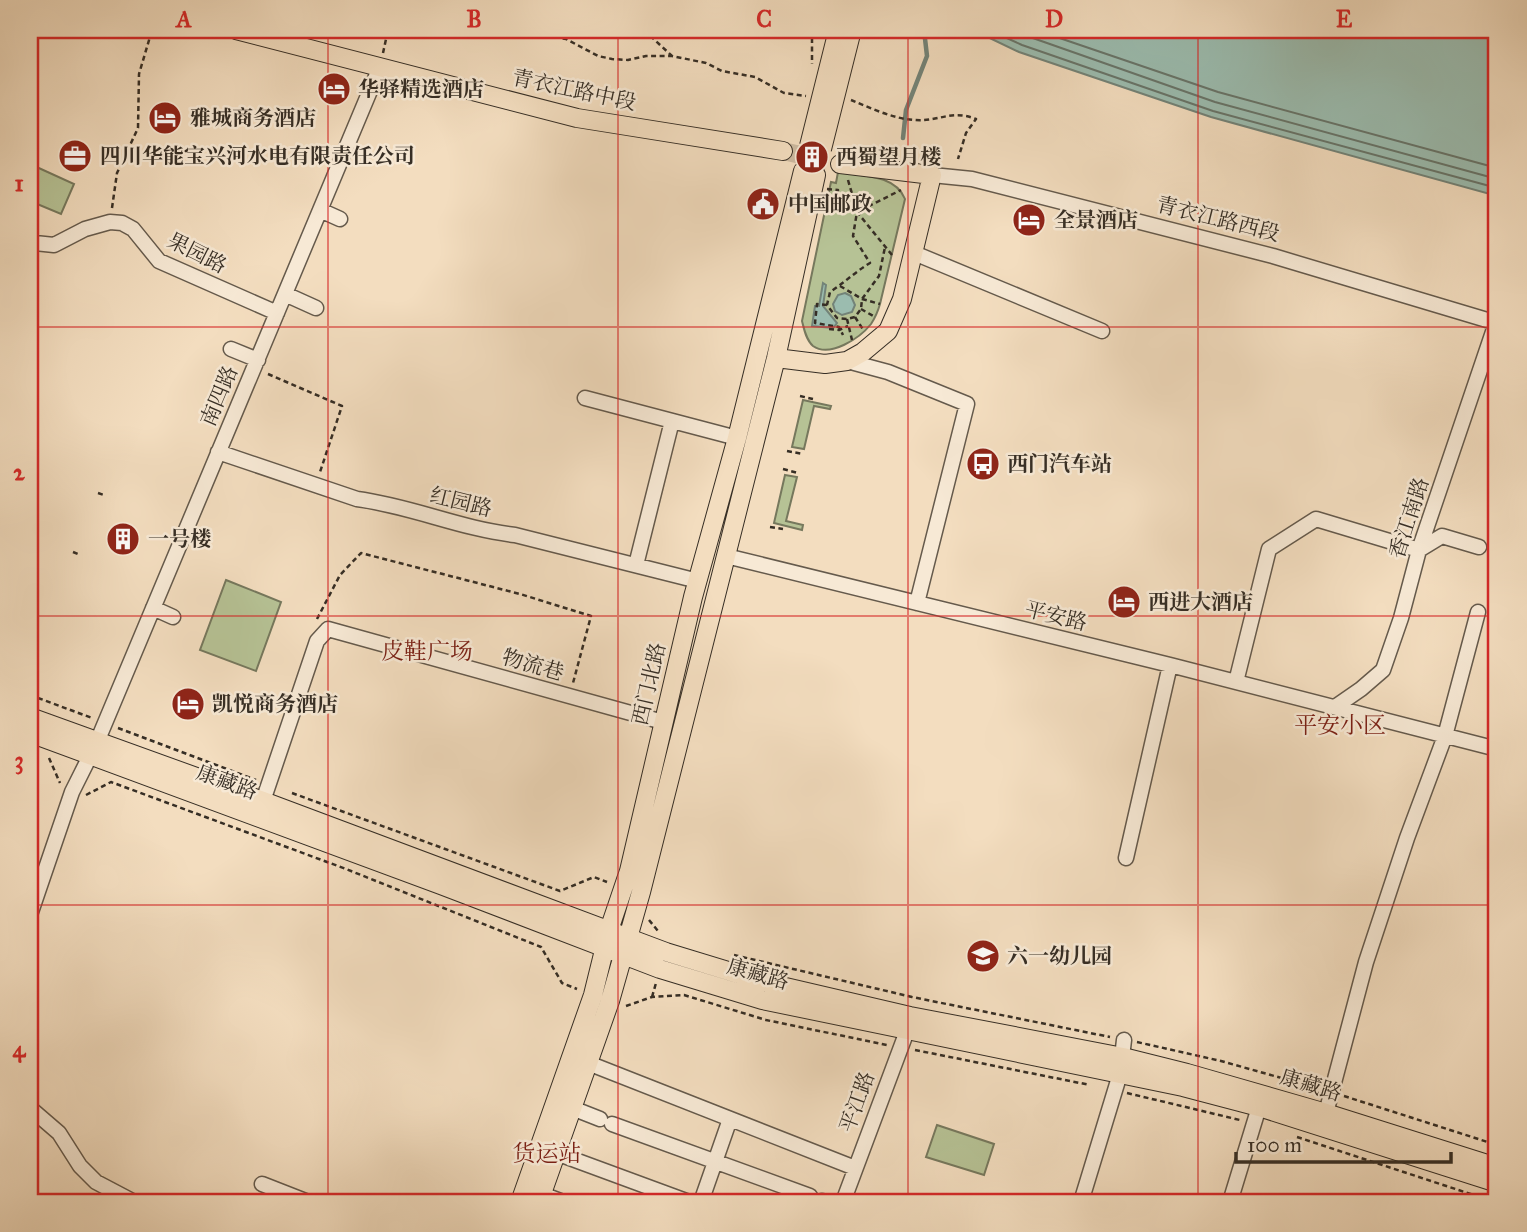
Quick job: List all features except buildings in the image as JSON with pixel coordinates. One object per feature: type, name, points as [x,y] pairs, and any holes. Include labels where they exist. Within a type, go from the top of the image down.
[{"type":"main road","name":"青衣江路中段","points":[[236,30],[577,118],[783,151]]},
{"type":"main road","points":[[838,30],[816,147],[852,30]]},
{"type":"main road","name":"青衣江路西段","points":[[844,171],[932,175]]},
{"type":"main road","name":"西门北路","points":[[520,1202],[593,995],[607,938],[629,871],[698,580],[809,173],[776,358],[626,945],[541,1198]]},
{"type":"main road","points":[[776,358],[825,364],[847,361],[863,352],[888,331],[902,299],[915,253],[932,175]]},
{"type":"main road","name":"康藏路","points":[[30,717],[93,749],[626,945],[660,969],[762,1000],[905,1031],[1121,1065],[1326,1113],[1497,1167]]},
{"type":"main road","name":"康藏路","points":[[30,733],[266,793],[607,938]]},
{"type":"main road","name":"康藏路","points":[[1121,1065],[1257,1115],[1497,1183]]},
{"type":"street","name":"南四路","points":[[30,915],[72,792],[105,723],[380,66]]},
{"type":"street","name":"青衣江路西段","points":[[932,175],[972,179],[1273,256],[1497,323]]},
{"type":"street","points":[[320,210],[340,219]]},
{"type":"street","points":[[30,238],[34,243],[54,245],[85,229],[110,222]]},
{"type":"street","name":"果园路","points":[[110,222],[122,223],[133,229],[159,261],[277,313]]},
{"type":"street","points":[[915,253],[1102,331]]},
{"type":"street","points":[[285,294],[316,308]]},
{"type":"street","name":"香江南路","points":[[1335,707],[1383,670],[1401,618],[1419,550],[1497,323]]},
{"type":"street","points":[[232,349],[256,364]]},
{"type":"street","points":[[847,361],[888,372],[967,404],[917,603]]},
{"type":"street","points":[[585,398],[737,438]]},
{"type":"street","points":[[636,565],[672,421]]},
{"type":"street","name":"红园路","points":[[218,452],[357,499],[698,580]]},
{"type":"street","points":[[1236,682],[1269,550],[1316,519],[1419,550],[1442,536],[1479,547]]},
{"type":"street","name":"平安路","points":[[726,556],[1497,749]]},
{"type":"street","points":[[153,608],[173,617]]},
{"type":"street","points":[[1326,1113],[1366,962],[1407,838],[1445,736],[1478,612]]},
{"type":"street","points":[[266,793],[317,641],[328,625]]},
{"type":"street","name":"物流巷","points":[[328,625],[663,722]]},
{"type":"street","points":[[1126,858],[1170,665]]},
{"type":"street","name":"平江路","points":[[843,1202],[905,1031]]},
{"type":"street","points":[[588,1063],[855,1168]]},
{"type":"street","points":[[1081,1202],[1121,1065]]},
{"type":"street","points":[[30,1108],[59,1133],[80,1166],[96,1182],[134,1202]]},
{"type":"street","points":[[572,1108],[820,1200]]},
{"type":"street","points":[[1230,1202],[1257,1115]]},
{"type":"street","points":[[701,1202],[730,1119]]},
{"type":"street","points":[[556,1153],[689,1202]]},
{"type":"street","points":[[262,1184],[308,1202]]},
{"type":"street","points":[[541,1198],[563,1202]]},
{"type":"path","points":[[110,222],[117,173],[138,128],[139,74],[152,30]]},
{"type":"path","points":[[380,66],[388,30]]},
{"type":"path","points":[[470,30],[487,33],[526,32],[565,39],[598,56],[612,59],[672,56],[706,63],[722,71],[755,76],[784,93],[811,96]]},
{"type":"path","points":[[644,30],[672,56]]},
{"type":"path","points":[[808,30],[812,38],[812,66]]},
{"type":"path","points":[[849,100],[917,121],[962,113],[975,119],[966,133],[958,159]]},
{"type":"path","points":[[844,171],[857,212],[892,255]]},
{"type":"path","points":[[829,190],[838,190],[836,200],[843,209],[857,212],[901,190]]},
{"type":"path","points":[[823,305],[830,292],[870,263],[853,236],[857,212]]},
{"type":"path","points":[[823,305],[837,318],[855,317],[861,309],[863,299],[879,276],[885,247]]},
{"type":"path","points":[[840,286],[863,299],[880,304]]},
{"type":"path","points":[[823,305],[817,306],[815,323],[834,325],[843,332]]},
{"type":"path","points":[[861,309],[875,317]]},
{"type":"path","points":[[855,317],[864,331]]},
{"type":"path","points":[[847,319],[852,340]]},
{"type":"path","points":[[843,332],[848,326]]},
{"type":"path","points":[[828,329],[843,332]]},
{"type":"path","points":[[256,364],[342,406],[316,485]]},
{"type":"path","points":[[800,396],[813,399]]},
{"type":"path","points":[[787,451],[803,454]]},
{"type":"path","points":[[783,469],[798,472]]},
{"type":"path","points":[[98,493],[104,495]]},
{"type":"path","points":[[769,527],[783,529]]},
{"type":"path","points":[[73,552],[80,555]]},
{"type":"path","points":[[328,625],[316,618],[340,575],[361,553],[520,593],[591,616],[570,697]]},
{"type":"path","points":[[30,695],[105,723],[266,793],[560,891],[594,877]]},
{"type":"path","points":[[40,754],[50,758],[62,787],[72,792],[83,796],[111,782],[346,869],[541,947],[562,983]]},
{"type":"path","points":[[625,1007],[652,997],[684,995],[766,1020],[905,1031],[1121,1065],[1257,1115]]},
{"type":"path","points":[[1292,1136],[1495,1202]]},
{"type":"green space","points":[[30,164],[74,184],[61,214],[30,201]]},
{"type":"green space","points":[[838,172],[885,181],[894,185],[905,199],[874,319],[860,335],[844,345],[828,350],[813,346],[802,321],[831,182],[836,183]]},
{"type":"green space","points":[[803,400],[831,406],[830,409],[814,406],[804,449],[792,447]]},
{"type":"green space","points":[[785,475],[797,477],[786,521],[803,525],[802,530],[774,523]]},
{"type":"green space","points":[[226,580],[281,602],[256,671],[200,650]]},
{"type":"green space","points":[[937,1125],[994,1144],[984,1175],[926,1157]]},
{"type":"water","points":[[973,30],[1497,30],[1497,196],[1211,117],[1019,52]]},
{"type":"water","points":[[823,283],[826,285],[823,306],[837,323],[833,328],[812,326]]},
{"type":"water","points":[[845,293],[851,296],[855,305],[852,312],[842,315],[835,311],[833,304],[838,295]]},
{"type":"waterway","points":[[903,138],[906,110],[927,56],[924,30]]},
{"type":"waterway","points":[[1495,550],[1497,542]]},
{"type":"tunnel","points":[[783,151],[840,164]]},
{"type":"place","name":"华驿精选酒店","points":[[334,89]]},
{"type":"place","name":"雅城商务酒店","points":[[165,118]]},
{"type":"place","name":"四川华能宝兴河水电有限责任公司","points":[[75,156]]},
{"type":"place","name":"西蜀望月楼","points":[[812,157]]},
{"type":"place","name":"中国邮政","points":[[763,204]]},
{"type":"place","name":"全景酒店","points":[[1029,220]]},
{"type":"place","name":"西门汽车站","points":[[983,464]]},
{"type":"place","name":"一号楼","points":[[123,539]]},
{"type":"place","name":"西进大酒店","points":[[1124,602]]},
{"type":"place","name":"凯悦商务酒店","points":[[188,704]]},
{"type":"place","name":"六一幼儿园","points":[[983,956]]},
{"type":"district","name":"皮鞋广场","points":[[427,651]]},
{"type":"district","name":"平安小区","points":[[1340,725]]},
{"type":"district","name":"货运站","points":[[547,1153]]}]
